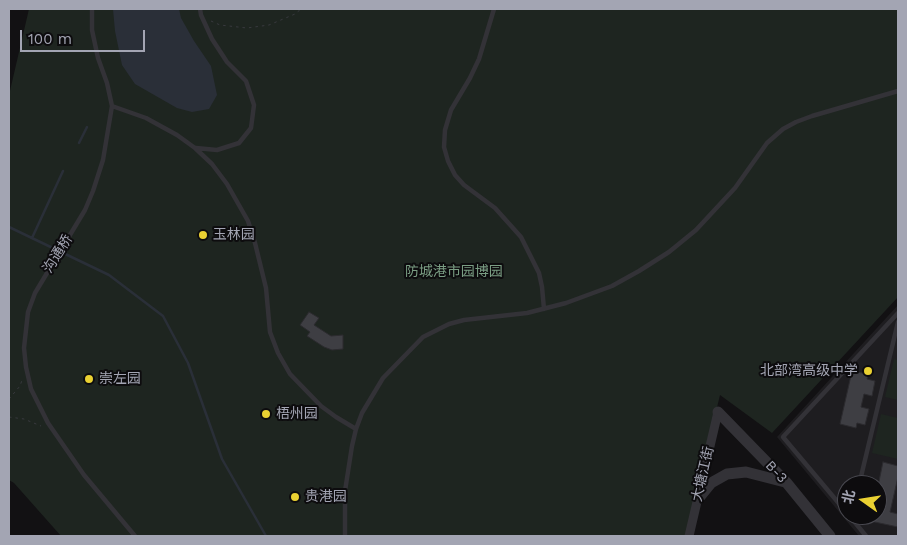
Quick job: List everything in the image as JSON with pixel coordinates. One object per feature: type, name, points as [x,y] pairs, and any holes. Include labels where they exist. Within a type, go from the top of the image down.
[{"type":"street","name":"B-3","points":[[718,412],[786,482],[830,536]]},
{"type":"street","name":"大塘江街","points":[[689,536],[718,412]]},
{"type":"street","points":[[698,499],[711,483],[728,474],[746,472],[786,482]]},
{"type":"lane","points":[[92,9],[92,30],[112,106],[162,126],[195,148],[212,164],[227,184],[248,221],[262,272],[270,332],[282,360],[290,374],[321,406],[356,429]]},
{"type":"lane","points":[[195,148],[217,150],[239,143],[251,128],[254,105],[246,81],[228,62],[212,39],[200,9]]},
{"type":"lane","points":[[494,9],[470,78],[451,110],[444,130],[444,147],[455,175],[464,185],[495,208],[522,237],[539,273],[544,309]]},
{"type":"lane","points":[[345,536],[345,491],[352,446],[362,413],[383,378],[423,337],[449,324],[464,320],[527,313],[544,309],[604,289],[639,271],[669,252],[696,230],[724,201],[767,143],[783,129],[812,116],[898,90]]},
{"type":"lane","name":"沟通桥","points":[[112,106],[100,167],[85,210],[42,280],[28,312],[24,348],[31,388],[48,423],[94,488],[134,536]]},
{"type":"lane","points":[[837,500],[783,437],[898,313]]},
{"type":"lane","points":[[861,475],[898,322]]},
{"type":"lane","points":[[858,525],[866,536]]},
{"type":"path","points":[[207,18],[220,25],[247,28],[269,25],[296,14],[301,9]]},
{"type":"path","points":[[9,399],[20,386],[26,367]]},
{"type":"path","points":[[9,417],[24,419],[55,432]]},
{"type":"shaded area","points":[[113,9],[179,9],[181,18],[211,66],[217,95],[209,109],[192,112],[177,108],[135,84],[122,65],[115,31]]},
{"type":"shaded area","name":"北部湾高级中学","points":[[898,305],[898,536],[859,536],[850,525],[887,525],[887,475],[837,475],[837,509],[777,437]]},
{"type":"green space","name":"防城港市园博园","points":[[29,9],[898,9],[898,297],[772,433],[720,395],[686,536],[61,536],[14,483],[9,480],[9,95]]},
{"type":"green space","points":[[894,359],[898,360],[898,400],[885,397]]},
{"type":"green space","points":[[881,414],[898,418],[898,459],[872,453]]},
{"type":"building","points":[[309,312],[319,318],[314,325],[331,336],[343,335],[343,349],[332,350],[307,336],[310,332],[300,325]]},
{"type":"building","points":[[852,371],[868,374],[867,379],[875,381],[872,396],[864,394],[861,407],[869,409],[865,425],[857,423],[856,428],[840,424]]},
{"type":"building","points":[[883,462],[898,466],[898,477],[890,512],[898,514],[898,527],[887,525],[887,475],[880,475]]},
{"type":"waterway","points":[[79,143],[87,127]]},
{"type":"waterway","points":[[32,238],[63,171]]},
{"type":"waterway","points":[[9,227],[109,275],[163,316],[188,363],[222,459],[266,536]]},
{"type":"place","name":"玉林园","points":[[203,235]]},
{"type":"place","name":"北部湾高级中学","points":[[868,371]]},
{"type":"place","name":"崇左园","points":[[89,379]]},
{"type":"place","name":"梧州园","points":[[266,414]]},
{"type":"place","name":"贵港园","points":[[295,497]]}]
